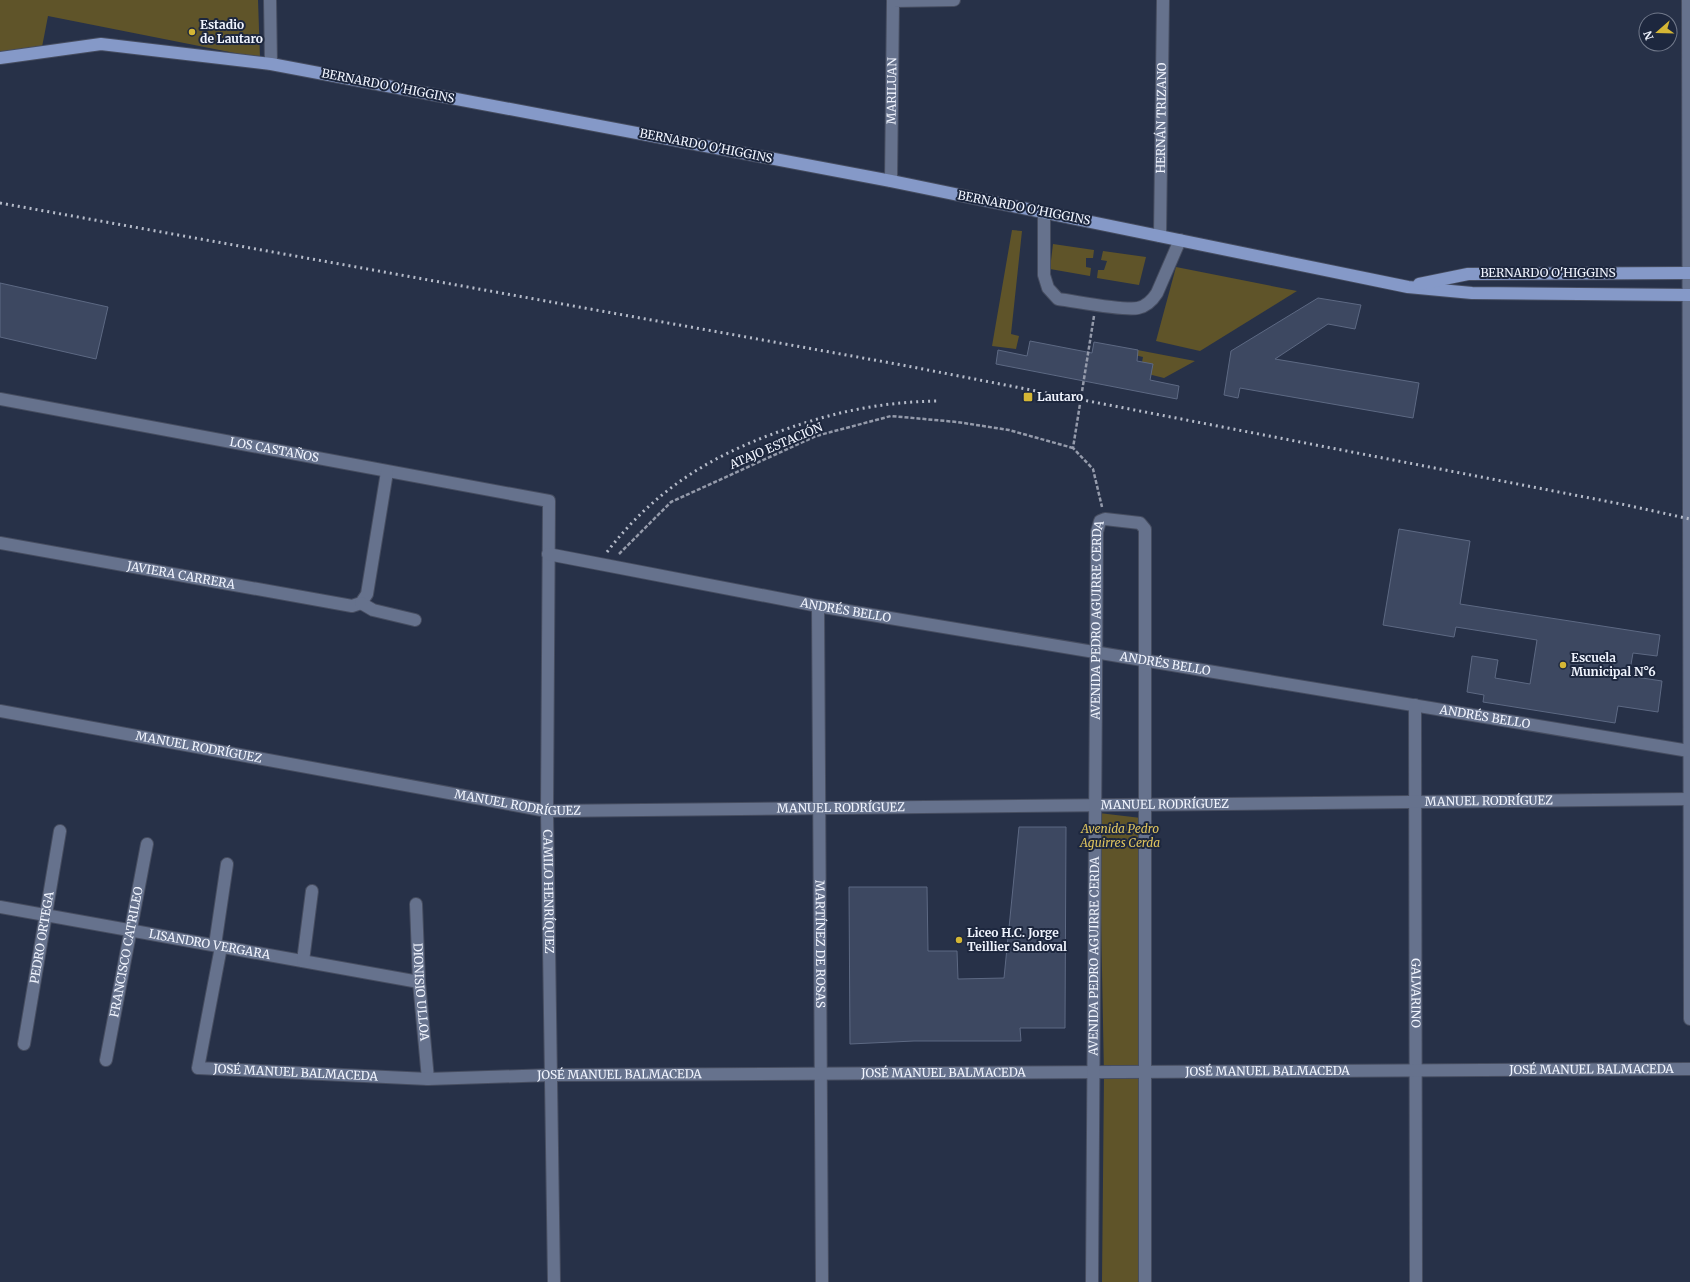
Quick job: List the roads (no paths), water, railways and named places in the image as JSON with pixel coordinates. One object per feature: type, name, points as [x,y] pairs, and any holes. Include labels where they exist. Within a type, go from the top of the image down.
[{"type":"main road","name":"BERNARDO O'HIGGINS","points":[[0,58],[101,44],[271,64],[891,181],[1408,287],[1472,293],[1689,295]]},
{"type":"main road","name":"BERNARDO O'HIGGINS","points":[[1408,287],[1468,274],[1689,273]]},
{"type":"street","points":[[270,0],[271,64]]},
{"type":"street","name":"MARILUAN","points":[[891,181],[893,1],[954,0]]},
{"type":"street","name":"HERNÁN TRIZANO","points":[[1160,236],[1163,0]]},
{"type":"street","points":[[1688,0],[1690,1019]]},
{"type":"street","points":[[1044,212],[1044,275],[1048,288],[1058,299],[1136,308],[1148,303],[1157,294],[1180,240]]},
{"type":"street","name":"LOS CASTAÑOS","points":[[0,399],[549,501]]},
{"type":"street","points":[[387,472],[366,594],[361,603],[373,610],[414,620]]},
{"type":"street","name":"CAMILO HENRÍQUEZ","points":[[549,501],[547,811],[554,1282]]},
{"type":"street","name":"AVENIDA PEDRO AGUIRRE CERDA","points":[[1092,1282],[1098,532],[1100,521],[1105,519],[1140,523],[1145,529],[1145,1282]]},
{"type":"street","name":"JAVIERA CARRERA","points":[[0,543],[346,606],[361,603]]},
{"type":"street","name":"ANDRÉS BELLO","points":[[548,554],[818,606],[1145,659],[1689,751]]},
{"type":"street","name":"MARTÍNEZ DE ROSAS","points":[[818,606],[822,1074],[822,1282]]},
{"type":"street","name":"GALVARINO","points":[[1415,704],[1416,1282]]},
{"type":"street","name":"MANUEL RODRÍGUEZ","points":[[0,711],[547,811],[1095,805],[1145,803],[1690,799]]},
{"type":"street","name":"PEDRO ORTEGA","points":[[24,1044],[47,915],[60,830]]},
{"type":"street","name":"FRANCISCO CATRILEO","points":[[106,1060],[147,844]]},
{"type":"street","points":[[218,946],[228,864]]},
{"type":"street","points":[[303,961],[312,891]]},
{"type":"street","name":"DIONISIO ULLOA","points":[[416,904],[419,982],[428,1079]]},
{"type":"street","name":"LISANDRO VERGARA","points":[[0,907],[419,982]]},
{"type":"street","name":"JOSÉ MANUEL BALMACEDA","points":[[218,946],[198,1068],[428,1079],[551,1075],[1690,1069]]},
{"type":"railway","points":[[0,203],[902,365],[1626,505],[1690,519]]},
{"type":"railway","points":[[607,552],[643,511],[663,494],[705,465],[752,442],[798,425],[857,409],[896,403],[938,401]]},
{"type":"place","name":"Estadio de Lautaro","points":[[192,32]]},
{"type":"place","name":"Lautaro","points":[[1028,397]]},
{"type":"place","name":"Escuela Municipal N°6","points":[[1563,665]]},
{"type":"place","name":"Liceo H.C. Jorge Teillier Sandoval","points":[[959,940]]},
{"type":"park label","name":"Avenida Pedro Aguirres Cerda","points":[[1120,836]]}]
